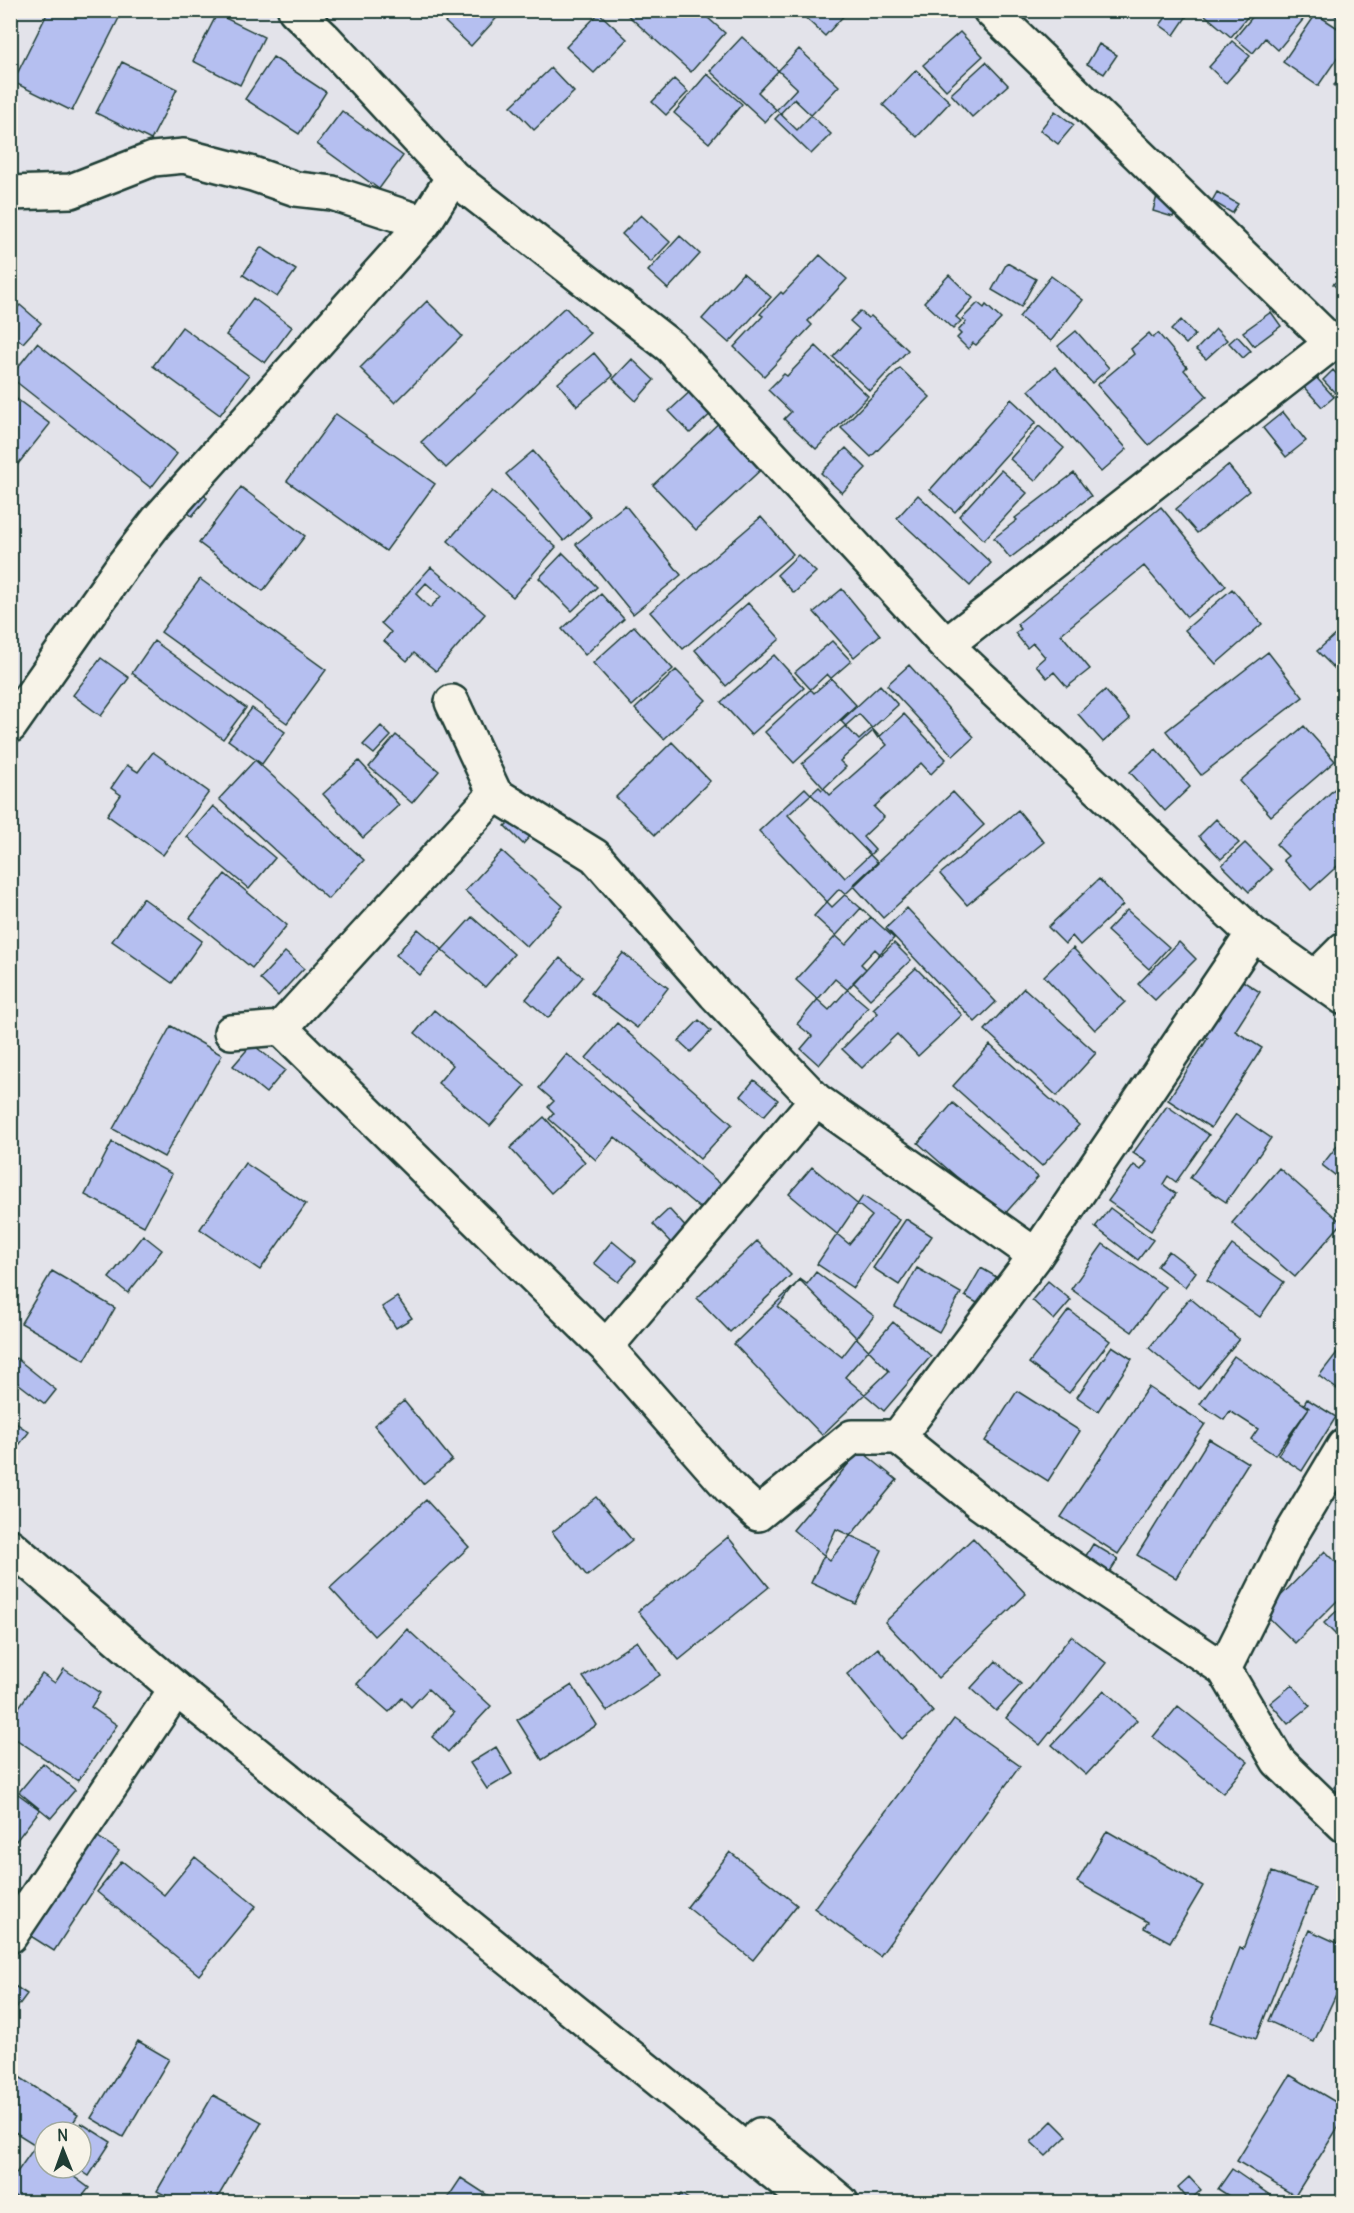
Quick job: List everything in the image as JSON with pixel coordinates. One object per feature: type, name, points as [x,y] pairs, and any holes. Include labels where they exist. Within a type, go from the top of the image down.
[{"type":"street","points":[[295,10],[325,39],[453,177],[671,347],[946,645],[1252,934],[1344,998]]},
{"type":"street","points":[[946,645],[1338,340],[990,10]]},
{"type":"street","points":[[10,193],[71,190],[153,159],[184,156],[253,174],[297,189],[332,193],[424,223]]},
{"type":"street","points":[[10,726],[157,520],[424,223],[453,177]]},
{"type":"street","points":[[452,702],[495,794],[595,856],[715,994],[816,1100],[1021,1245],[1034,1258]]},
{"type":"street","points":[[231,1032],[281,1028],[495,794]]},
{"type":"street","points":[[898,1437],[1034,1258],[1252,934]]},
{"type":"street","points":[[1316,977],[1344,949]]},
{"type":"street","points":[[281,1028],[606,1347],[730,1488],[758,1514],[852,1437],[898,1437],[979,1502],[1051,1554],[1224,1669],[1278,1761],[1344,1825]]},
{"type":"street","points":[[606,1347],[816,1100]]},
{"type":"street","points":[[1224,1669],[1292,1533],[1344,1446]]},
{"type":"street","points":[[10,1546],[176,1689],[810,2202]]},
{"type":"street","points":[[10,1936],[176,1689]]},
{"type":"street","points":[[760,2135],[841,2202]]},
{"type":"building","points":[[49,10],[123,10],[72,111],[13,82]]},
{"type":"building","points":[[455,10],[504,10],[471,46],[445,22]]},
{"type":"building","points":[[622,10],[699,10],[725,33],[691,72]]},
{"type":"building","points":[[797,10],[849,10],[825,36]]},
{"type":"building","points":[[1168,10],[1191,10],[1174,35],[1160,25],[1170,12]]},
{"type":"building","points":[[1199,10],[1253,10],[1231,37]]},
{"type":"building","points":[[1258,10],[1311,10],[1278,50],[1265,38],[1253,53],[1235,38]]},
{"type":"building","points":[[1330,10],[1344,10],[1344,25]]},
{"type":"building","points":[[599,13],[627,39],[594,73],[566,47]]},
{"type":"building","points":[[217,14],[264,37],[240,85],[193,61]]},
{"type":"building","points":[[1316,14],[1344,32],[1344,48],[1318,86],[1283,62]]},
{"type":"building","points":[[960,32],[983,56],[946,90],[923,65]]},
{"type":"building","points":[[742,37],[797,88],[765,122],[710,71]]},
{"type":"building","points":[[1232,41],[1250,56],[1226,83],[1209,67]]},
{"type":"building","points":[[1099,44],[1117,55],[1104,74],[1087,64]]},
{"type":"building","points":[[799,49],[839,86],[797,130],[758,92]]},
{"type":"building","points":[[273,57],[326,92],[299,134],[245,99]]},
{"type":"building","points":[[122,62],[177,89],[151,140],[96,113]]},
{"type":"building","points":[[986,62],[1008,85],[972,117],[951,94]]},
{"type":"building","points":[[551,68],[574,92],[534,130],[511,106]]},
{"type":"building","points":[[916,70],[950,102],[917,137],[883,105]]},
{"type":"building","points":[[707,74],[742,104],[709,143],[674,113]]},
{"type":"building","points":[[1344,76],[1344,94],[1334,85]]},
{"type":"building","points":[[674,79],[688,92],[666,115],[652,102]]},
{"type":"building","points":[[794,99],[831,134],[811,154],[775,119]]},
{"type":"building","points":[[342,111],[403,156],[379,189],[317,144]]},
{"type":"building","points":[[1055,111],[1074,125],[1058,144],[1040,130]]},
{"type":"building","points":[[1158,192],[1179,198],[1173,217],[1153,211]]},
{"type":"building","points":[[1217,192],[1238,204],[1232,213],[1212,201]]},
{"type":"building","points":[[641,215],[670,242],[651,262],[622,234]]},
{"type":"building","points":[[680,236],[700,254],[668,289],[648,271]]},
{"type":"building","points":[[261,247],[296,270],[277,297],[243,275]]},
{"type":"building","points":[[820,255],[847,279],[808,321],[812,325],[764,376],[734,347],[763,316],[760,314],[781,292],[783,294]]},
{"type":"building","points":[[1007,263],[1036,279],[1021,307],[992,290]]},
{"type":"building","points":[[743,273],[771,297],[729,343],[702,319]]},
{"type":"building","points":[[949,275],[973,298],[956,317],[961,321],[953,329],[924,302]]},
{"type":"building","points":[[1051,276],[1083,300],[1051,341],[1019,317]]},
{"type":"building","points":[[1341,278],[1344,281],[1344,295],[1333,284]]},
{"type":"building","points":[[253,298],[292,327],[265,363],[226,335]]},
{"type":"building","points":[[427,301],[462,336],[395,403],[360,368]]},
{"type":"building","points":[[978,303],[984,308],[986,305],[1001,319],[976,345],[973,343],[968,349],[957,338],[961,334],[958,331],[966,322],[962,319]]},
{"type":"building","points":[[20,305],[41,323],[23,343],[10,332],[10,315]]},
{"type":"building","points":[[565,307],[590,333],[446,468],[421,442]]},
{"type":"building","points":[[860,311],[868,318],[871,316],[908,350],[870,391],[833,357],[859,329],[850,321]]},
{"type":"building","points":[[1271,312],[1281,326],[1254,346],[1243,332]]},
{"type":"building","points":[[1181,320],[1195,335],[1186,344],[1171,330]]},
{"type":"building","points":[[182,327],[249,376],[220,415],[153,366]]},
{"type":"building","points":[[1216,329],[1227,340],[1206,359],[1196,350]]},
{"type":"building","points":[[1076,331],[1109,368],[1092,383],[1058,346]]},
{"type":"building","points":[[1149,333],[1153,338],[1158,333],[1187,367],[1184,370],[1207,396],[1149,445],[1097,385],[1134,354],[1131,349]]},
{"type":"building","points":[[1237,336],[1251,351],[1243,358],[1229,343]]},
{"type":"building","points":[[37,343],[177,454],[151,488],[10,377]]},
{"type":"building","points":[[816,346],[868,396],[816,449],[784,419],[791,412],[768,390],[784,374],[787,376]]},
{"type":"building","points":[[594,353],[613,376],[577,406],[558,383]]},
{"type":"building","points":[[632,359],[654,380],[636,401],[613,379]]},
{"type":"building","points":[[1055,367],[1127,449],[1101,472],[1029,390]]},
{"type":"building","points":[[900,368],[930,397],[871,457],[841,428]]},
{"type":"building","points":[[1333,370],[1344,382],[1344,385],[1335,393],[1323,380]]},
{"type":"building","points":[[1314,375],[1334,397],[1322,407],[1302,385]]},
{"type":"building","points":[[694,388],[715,410],[690,433],[669,411]]},
{"type":"building","points":[[10,394],[50,424],[10,474]]},
{"type":"building","points":[[1011,399],[1036,422],[955,512],[930,490]]},
{"type":"building","points":[[1283,412],[1306,441],[1286,457],[1263,428]]},
{"type":"building","points":[[336,414],[435,484],[386,551],[287,481]]},
{"type":"building","points":[[725,417],[768,463],[696,530],[653,485]]},
{"type":"building","points":[[1039,426],[1064,448],[1035,481],[1010,459]]},
{"type":"building","points":[[846,448],[866,468],[842,493],[821,473]]},
{"type":"building","points":[[533,451],[591,517],[564,541],[506,474]]},
{"type":"building","points":[[1228,465],[1249,491],[1197,533],[1176,509]]},
{"type":"building","points":[[1001,470],[1027,493],[984,540],[959,516]]},
{"type":"building","points":[[1074,473],[1091,496],[1010,558],[994,538],[1017,520],[1015,518]]},
{"type":"building","points":[[241,487],[305,536],[263,591],[199,543]]},
{"type":"building","points":[[197,490],[207,498],[192,516],[183,509]]},
{"type":"building","points":[[492,491],[556,547],[513,597],[448,541]]},
{"type":"building","points":[[918,495],[991,563],[970,586],[897,518]]},
{"type":"building","points":[[625,505],[681,575],[633,614],[576,544]]},
{"type":"building","points":[[1161,507],[1226,586],[1187,617],[1144,566],[1061,634],[1090,669],[1067,687],[1054,672],[1047,678],[1036,665],[1045,657],[1033,643],[1027,648],[1015,633],[1021,629],[1017,624]]},
{"type":"building","points":[[761,517],[793,554],[683,649],[650,612]]},
{"type":"building","points":[[563,553],[597,587],[572,611],[539,578]]},
{"type":"building","points":[[798,555],[816,572],[794,593],[777,575]]},
{"type":"building","points":[[431,567],[485,614],[436,671],[414,653],[407,661],[384,641],[391,632],[381,623]],"holes":[[[426,583],[441,596],[430,608],[416,594]]]},
{"type":"building","points":[[200,579],[326,670],[287,723],[161,632]]},
{"type":"building","points":[[842,589],[880,635],[854,657],[814,612]]},
{"type":"building","points":[[1232,589],[1262,624],[1216,664],[1185,630]]},
{"type":"building","points":[[601,594],[624,619],[585,655],[562,629]]},
{"type":"building","points":[[748,603],[780,639],[726,686],[695,650]]},
{"type":"building","points":[[634,626],[673,669],[632,706],[593,663]]},
{"type":"building","points":[[1344,627],[1344,678],[1317,651]]},
{"type":"building","points":[[154,641],[246,708],[223,739],[132,673]]},
{"type":"building","points":[[832,641],[851,661],[814,693],[795,672]]},
{"type":"building","points":[[1268,652],[1303,697],[1201,775],[1166,731]]},
{"type":"building","points":[[774,655],[804,688],[751,735],[721,702]]},
{"type":"building","points":[[101,658],[129,678],[101,716],[73,695]]},
{"type":"building","points":[[909,665],[974,737],[953,756],[887,685]]},
{"type":"building","points":[[676,670],[706,700],[664,739],[635,709]]},
{"type":"building","points":[[827,674],[856,705],[794,763],[765,732]]},
{"type":"building","points":[[880,685],[898,705],[859,740],[841,721]]},
{"type":"building","points":[[1105,690],[1130,719],[1103,742],[1078,714]]},
{"type":"building","points":[[252,708],[285,732],[262,764],[228,740]]},
{"type":"building","points":[[859,714],[887,745],[830,795],[802,764]]},
{"type":"building","points":[[904,714],[946,759],[931,774],[921,763],[874,807],[884,817],[863,837],[875,850],[845,878],[788,815],[819,787],[822,790],[846,767],[840,761],[873,731],[878,738]]},
{"type":"building","points":[[381,726],[391,736],[374,754],[363,745]]},
{"type":"building","points":[[1304,726],[1335,761],[1271,816],[1240,781]]},
{"type":"building","points":[[396,735],[439,771],[412,803],[369,767]]},
{"type":"building","points":[[672,742],[710,781],[655,835],[616,797]]},
{"type":"building","points":[[1156,749],[1190,787],[1165,811],[1130,772]]},
{"type":"building","points":[[153,752],[209,792],[163,855],[107,815],[121,795],[111,788],[127,765],[138,772]]},
{"type":"building","points":[[255,760],[364,860],[328,899],[219,799]]},
{"type":"building","points":[[359,761],[399,805],[363,838],[323,794]]},
{"type":"building","points":[[1344,780],[1344,860],[1311,890],[1283,860],[1288,856],[1276,844]]},
{"type":"building","points":[[805,788],[878,863],[832,907],[759,831]]},
{"type":"building","points":[[953,792],[984,825],[883,918],[853,885]]},
{"type":"building","points":[[213,806],[275,858],[249,889],[187,837]]},
{"type":"building","points":[[1018,810],[1044,842],[967,905],[940,874]]},
{"type":"building","points":[[519,812],[537,829],[523,844],[505,826]]},
{"type":"building","points":[[1216,819],[1239,843],[1221,859],[1199,836]]},
{"type":"building","points":[[1245,843],[1272,870],[1249,892],[1222,865]]},
{"type":"building","points":[[502,851],[563,906],[527,947],[465,891]]},
{"type":"building","points":[[225,874],[287,925],[252,968],[190,918]]},
{"type":"building","points":[[1099,879],[1123,905],[1080,945],[1072,936],[1065,944],[1048,927]]},
{"type":"building","points":[[839,889],[871,917],[846,945],[814,916]]},
{"type":"building","points":[[143,898],[202,941],[172,983],[112,941]]},
{"type":"building","points":[[861,908],[894,938],[829,1010],[796,980]]},
{"type":"building","points":[[907,908],[996,1002],[975,1022],[886,928]]},
{"type":"building","points":[[1127,910],[1169,947],[1149,969],[1107,931]]},
{"type":"building","points":[[472,917],[514,954],[485,987],[442,950]]},
{"type":"building","points":[[418,929],[442,949],[420,975],[396,955]]},
{"type":"building","points":[[1179,942],[1196,959],[1155,1000],[1138,984]]},
{"type":"building","points":[[894,943],[911,960],[870,999],[853,982],[866,969],[861,964],[875,949],[881,955]]},
{"type":"building","points":[[1073,948],[1125,1002],[1095,1030],[1044,976]]},
{"type":"building","points":[[285,952],[304,968],[278,996],[260,979]]},
{"type":"building","points":[[623,953],[668,988],[637,1028],[591,993]]},
{"type":"building","points":[[560,958],[583,977],[548,1018],[526,999]]},
{"type":"building","points":[[916,968],[962,1015],[918,1056],[897,1034],[862,1068],[842,1049],[878,1013],[873,1009]]},
{"type":"building","points":[[1238,978],[1260,992],[1235,1031],[1262,1048],[1211,1128],[1168,1100],[1208,1038],[1202,1034]]},
{"type":"building","points":[[835,979],[868,1007],[819,1065],[801,1049],[812,1036],[797,1024]]},
{"type":"building","points":[[1024,988],[1096,1053],[1057,1096],[985,1030]]},
{"type":"building","points":[[434,1010],[525,1086],[490,1126],[438,1083],[453,1065],[415,1033]]},
{"type":"building","points":[[699,1020],[711,1031],[691,1052],[679,1041]]},
{"type":"building","points":[[617,1023],[732,1124],[700,1159],[586,1058]]},
{"type":"building","points":[[171,1026],[222,1055],[164,1157],[113,1129]]},
{"type":"building","points":[[252,1044],[285,1070],[266,1093],[233,1066]]},
{"type":"building","points":[[990,1045],[1079,1125],[1042,1166],[953,1086]]},
{"type":"building","points":[[567,1054],[730,1192],[709,1216],[615,1137],[596,1160],[549,1119],[554,1113],[548,1107],[554,1101],[539,1088]]},
{"type":"building","points":[[754,1080],[778,1100],[764,1116],[741,1096]]},
{"type":"building","points":[[953,1103],[1038,1177],[1002,1217],[918,1143]]},
{"type":"building","points":[[1167,1106],[1209,1135],[1176,1182],[1168,1176],[1163,1184],[1176,1194],[1151,1231],[1108,1201],[1134,1165],[1141,1170],[1147,1162],[1133,1153]]},
{"type":"building","points":[[1236,1114],[1271,1138],[1226,1202],[1190,1178]]},
{"type":"building","points":[[544,1117],[585,1162],[551,1193],[510,1148]]},
{"type":"building","points":[[1344,1137],[1344,1182],[1322,1165]]},
{"type":"building","points":[[112,1142],[172,1174],[144,1226],[85,1195]]},
{"type":"building","points":[[245,1163],[306,1204],[260,1270],[200,1229]]},
{"type":"building","points":[[812,1167],[872,1216],[849,1244],[789,1194]]},
{"type":"building","points":[[1279,1168],[1342,1223],[1295,1277],[1232,1223]]},
{"type":"building","points":[[863,1196],[899,1220],[853,1288],[817,1264]]},
{"type":"building","points":[[1110,1208],[1153,1240],[1138,1260],[1095,1227]]},
{"type":"building","points":[[669,1209],[690,1232],[674,1246],[653,1224]]},
{"type":"building","points":[[906,1219],[932,1236],[899,1285],[873,1268]]},
{"type":"building","points":[[143,1235],[162,1250],[128,1293],[109,1278]]},
{"type":"building","points":[[612,1241],[636,1261],[618,1282],[594,1263]]},
{"type":"building","points":[[757,1241],[791,1275],[730,1332],[697,1298]]},
{"type":"building","points":[[1103,1244],[1165,1287],[1132,1332],[1071,1289]]},
{"type":"building","points":[[1232,1245],[1284,1282],[1260,1317],[1207,1280]]},
{"type":"building","points":[[1169,1251],[1196,1272],[1185,1287],[1157,1266]]},
{"type":"building","points":[[917,1268],[961,1293],[939,1332],[895,1307]]},
{"type":"building","points":[[981,1268],[1000,1279],[984,1307],[965,1296]]},
{"type":"building","points":[[52,1271],[115,1308],[85,1360],[21,1323]]},
{"type":"building","points":[[816,1272],[874,1316],[842,1357],[778,1307],[800,1279],[807,1284]]},
{"type":"building","points":[[800,1280],[889,1371],[822,1435],[734,1344]]},
{"type":"building","points":[[1048,1281],[1071,1300],[1054,1320],[1032,1300]]},
{"type":"building","points":[[397,1297],[412,1318],[396,1328],[382,1307]]},
{"type":"building","points":[[1190,1298],[1239,1339],[1198,1389],[1149,1348]]},
{"type":"building","points":[[1069,1310],[1110,1341],[1069,1393],[1029,1363]]},
{"type":"building","points":[[893,1322],[931,1356],[884,1411],[845,1377]]},
{"type":"building","points":[[1112,1346],[1132,1359],[1098,1411],[1077,1397]]},
{"type":"building","points":[[1339,1350],[1344,1354],[1344,1394],[1319,1376]]},
{"type":"building","points":[[1234,1356],[1309,1408],[1275,1455],[1251,1439],[1258,1429],[1230,1411],[1224,1420],[1200,1404]]},
{"type":"building","points":[[16,1358],[56,1390],[45,1404],[10,1377],[10,1365]]},
{"type":"building","points":[[1148,1387],[1205,1424],[1118,1554],[1061,1517]]},
{"type":"building","points":[[1017,1391],[1080,1431],[1048,1481],[985,1441]]},
{"type":"building","points":[[1307,1399],[1336,1417],[1302,1471],[1278,1455],[1309,1408],[1304,1404]]},
{"type":"building","points":[[404,1401],[452,1460],[423,1484],[374,1425]]},
{"type":"building","points":[[10,1419],[29,1432],[10,1457]]},
{"type":"building","points":[[1209,1439],[1248,1463],[1176,1578],[1137,1555]]},
{"type":"building","points":[[860,1450],[897,1480],[830,1560],[793,1530]]},
{"type":"building","points":[[596,1497],[632,1540],[587,1576],[552,1532]]},
{"type":"building","points":[[426,1500],[469,1547],[374,1636],[330,1588]]},
{"type":"building","points":[[836,1529],[882,1550],[856,1604],[811,1583]]},
{"type":"building","points":[[728,1537],[769,1587],[679,1660],[638,1611]]},
{"type":"building","points":[[973,1538],[1026,1594],[938,1678],[885,1622]]},
{"type":"building","points":[[1093,1544],[1118,1559],[1109,1573],[1084,1559]]},
{"type":"building","points":[[1325,1551],[1344,1570],[1344,1594],[1295,1643],[1264,1613]]},
{"type":"building","points":[[1344,1604],[1344,1643],[1324,1623]]},
{"type":"building","points":[[407,1629],[491,1706],[448,1752],[432,1737],[454,1713],[428,1689],[411,1707],[402,1698],[389,1712],[357,1684]]},
{"type":"building","points":[[1071,1636],[1106,1663],[1040,1745],[1006,1718]]},
{"type":"building","points":[[637,1641],[660,1675],[607,1711],[583,1677]]},
{"type":"building","points":[[878,1648],[933,1712],[902,1739],[847,1674]]},
{"type":"building","points":[[996,1661],[1021,1684],[996,1711],[971,1688]]},
{"type":"building","points":[[64,1669],[100,1693],[91,1707],[117,1725],[78,1781],[10,1735],[10,1720],[42,1674],[55,1683]]},
{"type":"building","points":[[572,1685],[597,1725],[542,1760],[517,1720]]},
{"type":"building","points":[[1292,1685],[1310,1706],[1288,1724],[1270,1703]]},
{"type":"building","points":[[1104,1690],[1137,1720],[1086,1775],[1052,1745]]},
{"type":"building","points":[[1178,1706],[1248,1762],[1223,1793],[1153,1737]]},
{"type":"building","points":[[954,1719],[1020,1766],[880,1956],[814,1908]]},
{"type":"building","points":[[496,1747],[512,1774],[487,1789],[470,1763]]},
{"type":"building","points":[[43,1763],[75,1790],[51,1818],[19,1792]]},
{"type":"building","points":[[1344,1772],[1344,1795],[1333,1789]]},
{"type":"building","points":[[18,1794],[40,1810],[16,1841],[10,1837],[10,1804]]},
{"type":"building","points":[[1107,1831],[1203,1886],[1170,1942],[1144,1928],[1148,1922],[1077,1882]]},
{"type":"building","points":[[92,1833],[119,1851],[54,1951],[26,1933]]},
{"type":"building","points":[[730,1852],[797,1905],[753,1960],[687,1907]]},
{"type":"building","points":[[195,1857],[256,1906],[199,1975],[97,1892],[122,1861],[164,1895]]},
{"type":"building","points":[[1272,1872],[1315,1888],[1256,2039],[1211,2022],[1240,1948],[1243,1949]]},
{"type":"building","points":[[1309,1930],[1344,1946],[1344,1977],[1314,2042],[1268,2021]]},
{"type":"building","points":[[10,1983],[27,1994],[10,2017]]},
{"type":"building","points":[[138,2041],[169,2059],[123,2137],[91,2118]]},
{"type":"building","points":[[10,2071],[78,2115],[75,2120],[33,2120],[33,2143],[10,2129]]},
{"type":"building","points":[[1290,2075],[1344,2107],[1344,2118],[1295,2196],[1237,2161]]},
{"type":"building","points":[[213,2095],[262,2122],[215,2202],[178,2202],[157,2191]]},
{"type":"building","points":[[1052,2121],[1067,2136],[1046,2156],[1031,2142]]},
{"type":"building","points":[[93,2131],[111,2142],[93,2170]]},
{"type":"building","points":[[33,2149],[33,2180],[78,2180],[89,2188],[78,2202],[24,2202],[10,2193],[10,2182]]},
{"type":"building","points":[[1232,2169],[1280,2202],[1225,2202],[1229,2196],[1218,2189]]},
{"type":"building","points":[[1189,2177],[1201,2190],[1189,2201],[1178,2187]]},
{"type":"building","points":[[461,2178],[498,2202],[445,2202]]},
{"type":"building","points":[[681,2194],[693,2202],[675,2202]]}]
